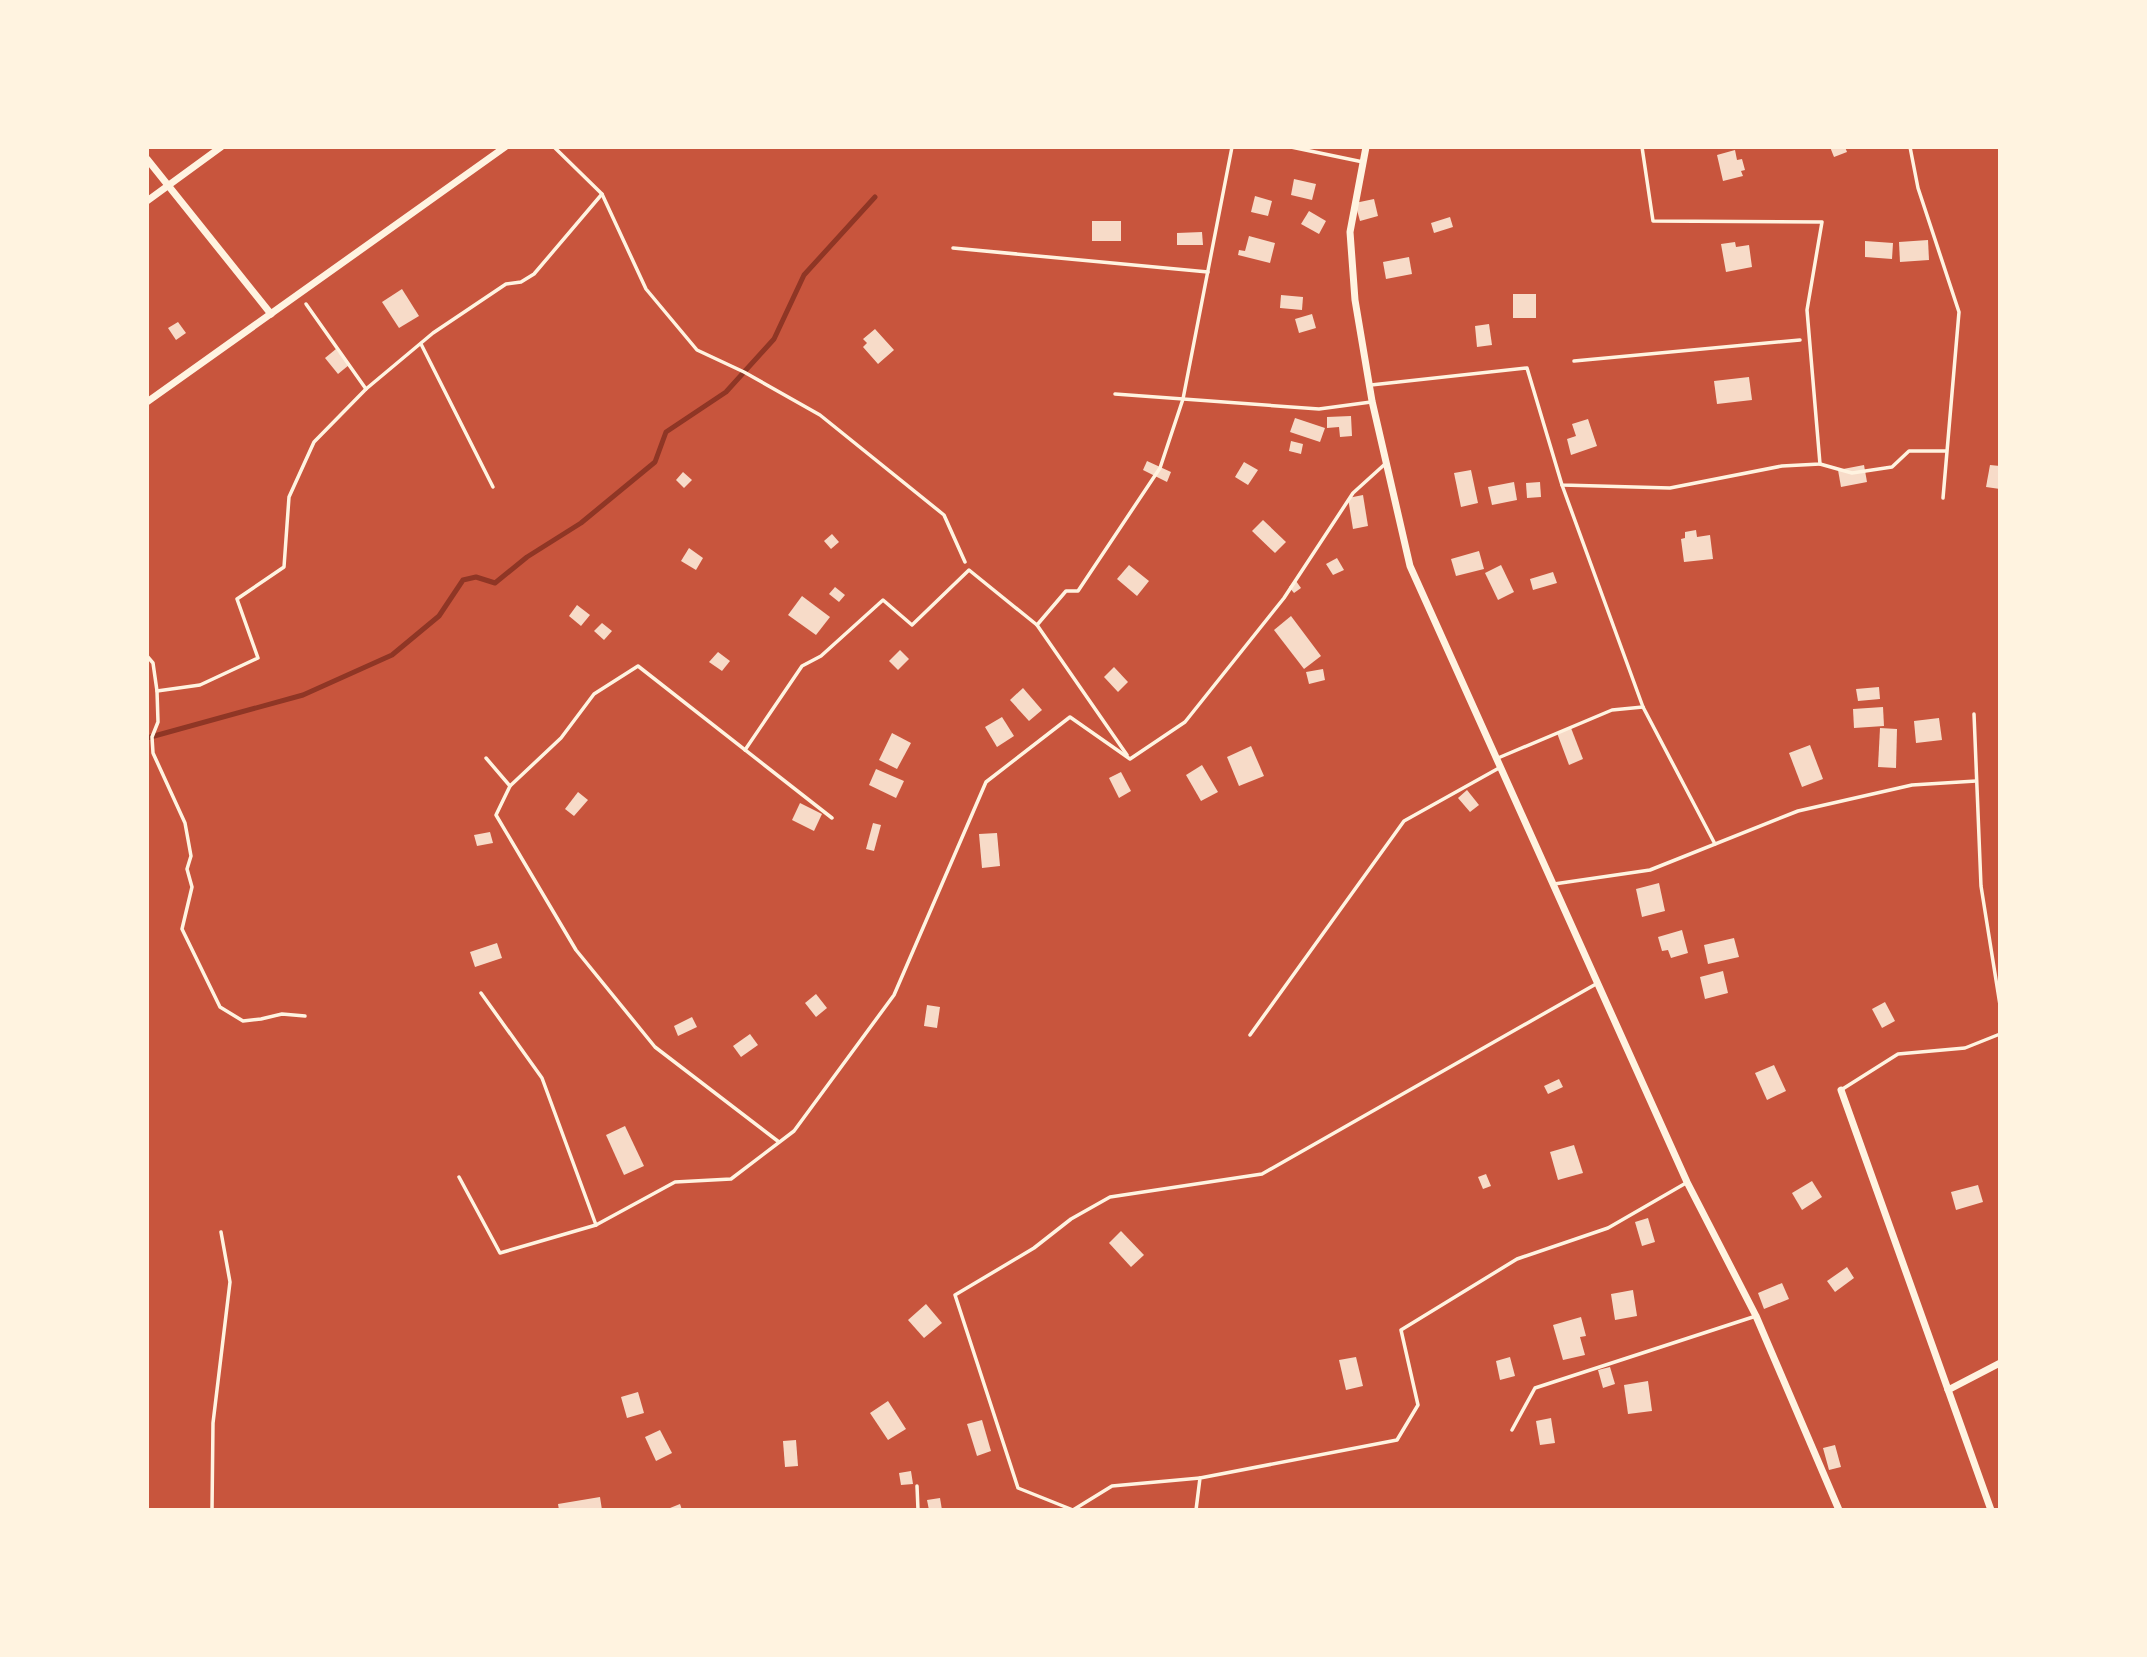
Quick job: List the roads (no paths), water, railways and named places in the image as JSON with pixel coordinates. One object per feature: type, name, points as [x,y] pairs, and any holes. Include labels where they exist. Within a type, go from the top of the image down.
[{"type":"street","points":[[147,201],[221,147]]},
{"type":"street","points":[[147,402],[505,147]]},
{"type":"street","points":[[1366,147],[1350,232],[1354,300],[1372,401],[1409,566],[1688,1182],[1756,1316],[1839,1510]]},
{"type":"street","points":[[147,159],[271,314]]},
{"type":"street","points":[[1841,1090],[1991,1510]]},
{"type":"street","points":[[1948,1390],[2000,1363]]},
{"type":"lane","points":[[1037,625],[1066,591],[1079,592],[1160,468],[1183,399],[1232,147]]},
{"type":"lane","points":[[1291,147],[1363,162]]},
{"type":"lane","points":[[1642,147],[1653,221],[1822,222],[1807,310],[1820,464]]},
{"type":"lane","points":[[1910,147],[1918,188],[1959,312],[1943,498]]},
{"type":"lane","points":[[953,248],[1208,272]]},
{"type":"lane","points":[[1369,385],[1527,368],[1562,485],[1643,707],[1715,844]]},
{"type":"lane","points":[[1115,394],[1319,409],[1372,401]]},
{"type":"lane","points":[[1562,485],[1670,488],[1782,466],[1820,464],[1852,473],[1892,467],[1909,451],[1947,451]]},
{"type":"lane","points":[[1130,760],[1185,722],[1284,598],[1353,493],[1386,462]]},
{"type":"lane","points":[[745,750],[802,666],[821,656],[883,600],[912,625],[969,570],[1037,625],[1130,760]]},
{"type":"lane","points":[[779,1142],[655,1046],[576,950],[496,815],[510,786],[561,738],[594,694],[638,666],[832,818]]},
{"type":"lane","points":[[1497,758],[1612,710],[1643,707]]},
{"type":"lane","points":[[1974,714],[1980,886],[2000,1005]]},
{"type":"lane","points":[[458,1177],[500,1253],[596,1225],[675,1182],[731,1179],[793,1131],[894,995],[986,782],[1070,717],[1130,760]]},
{"type":"lane","points":[[486,758],[510,786]]},
{"type":"lane","points":[[1250,1035],[1404,821],[1501,767]]},
{"type":"lane","points":[[1552,884],[1650,870],[1798,811],[1912,785],[1976,781]]},
{"type":"lane","points":[[1598,983],[1262,1174],[1110,1197],[1071,1219],[1034,1248],[955,1295],[1018,1488],[1073,1510],[1112,1486],[1200,1478],[1397,1440],[1418,1405],[1401,1329],[1517,1259],[1608,1228],[1688,1182]]},
{"type":"lane","points":[[481,993],[542,1079],[596,1225]]},
{"type":"lane","points":[[1841,1090],[1898,1054],[1965,1048],[2000,1034]]},
{"type":"lane","points":[[1512,1430],[1535,1388],[1756,1316]]},
{"type":"lane","points":[[1196,1510],[1200,1478]]},
{"type":"lane","points":[[917,1486],[918,1510]]},
{"type":"waterway","points":[[147,738],[303,695],[392,655],[439,616],[463,580],[476,577],[495,583],[527,557],[581,523],[655,462],[666,432],[726,392],[774,339],[804,275],[875,197]]}]
